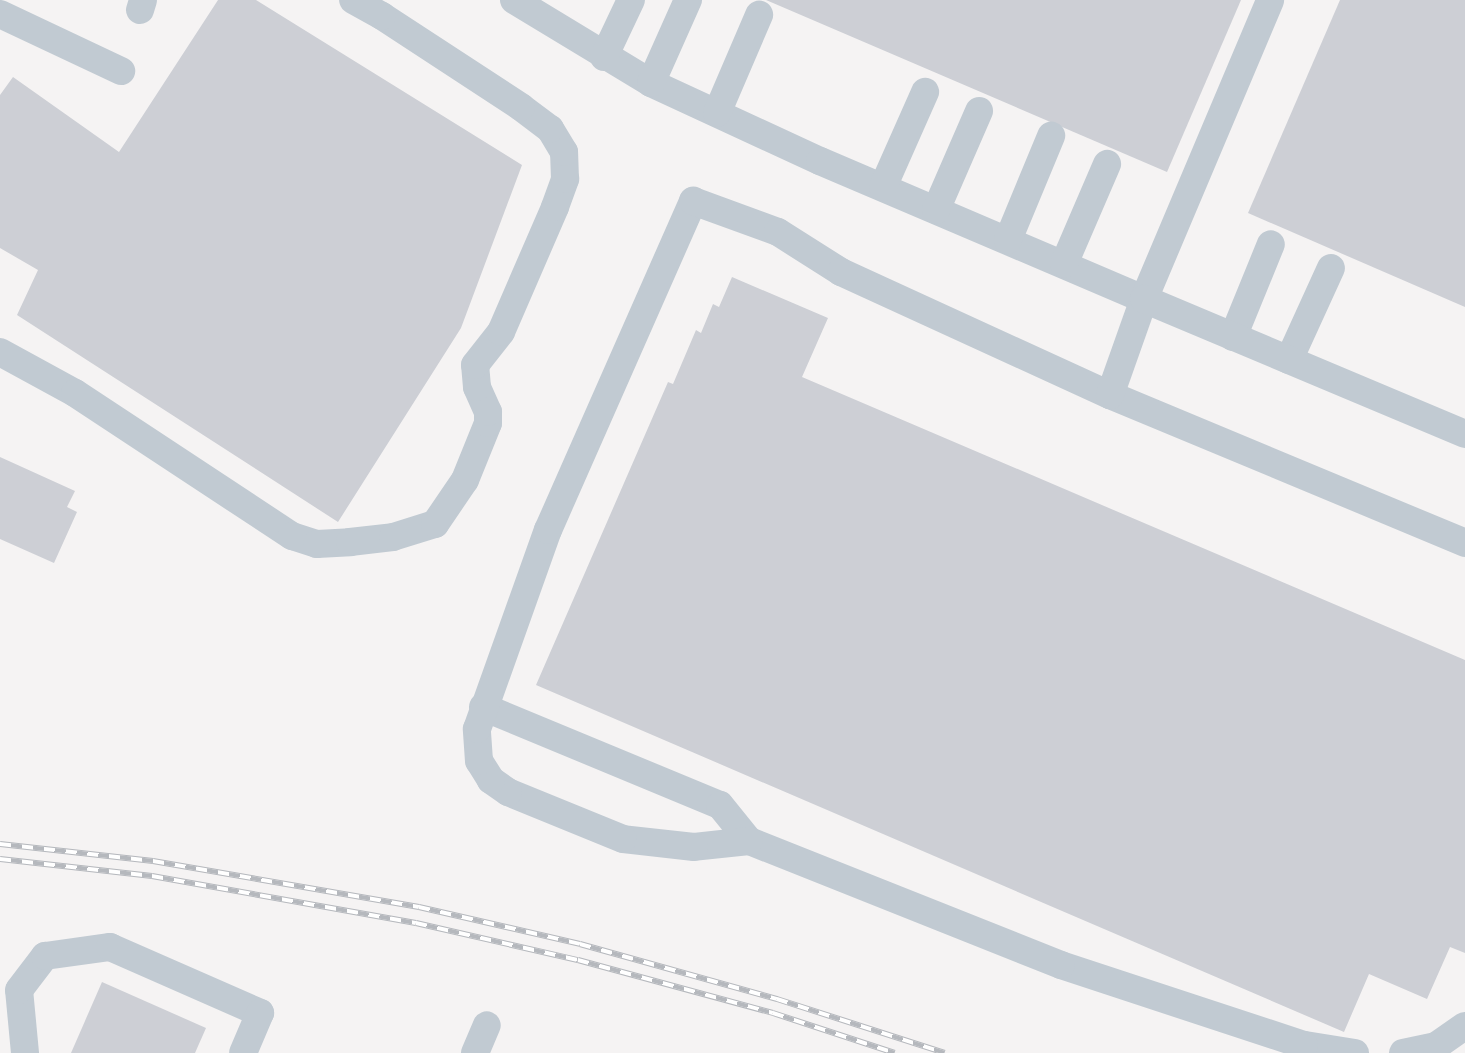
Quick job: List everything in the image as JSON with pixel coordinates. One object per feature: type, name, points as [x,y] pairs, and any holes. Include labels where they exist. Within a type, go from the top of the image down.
[{"type":"street","points":[[0,352],[75,393],[292,536],[317,544],[350,542],[393,538],[435,524],[465,480],[488,423],[488,412],[477,387],[475,365],[501,332],[556,208],[565,179],[564,152],[550,129],[521,107],[382,16],[352,0]]},
{"type":"street","points":[[604,57],[631,0]]},
{"type":"street","points":[[651,82],[688,0]]},
{"type":"street","points":[[1110,395],[1144,299],[1270,0]]},
{"type":"street","points":[[519,1],[604,57],[716,113],[884,188],[1465,434]]},
{"type":"street","points":[[0,14],[121,71]]},
{"type":"street","points":[[716,113],[759,15]]},
{"type":"street","points":[[884,188],[925,92]]},
{"type":"street","points":[[936,210],[979,112]]},
{"type":"street","points":[[1008,240],[1051,136]]},
{"type":"street","points":[[1064,264],[1107,164]]},
{"type":"street","points":[[1355,1053],[1304,1045],[1060,966],[749,841],[694,847],[622,839],[508,792],[491,780],[479,761],[477,729],[483,707],[548,530],[693,201],[778,232],[840,272],[1110,395],[1465,543]]},
{"type":"street","points":[[1233,336],[1271,244]]},
{"type":"street","points":[[1289,360],[1331,268]]},
{"type":"street","points":[[483,707],[720,805],[749,841]]},
{"type":"street","points":[[25,1053],[19,990],[45,956],[110,947],[260,1013],[243,1053]]},
{"type":"street","points":[[475,1053],[487,1025]]},
{"type":"street","points":[[1403,1053],[1436,1046],[1465,1026]]},
{"type":"building","points":[[218,0],[256,0],[522,165],[461,328],[338,522],[17,315],[38,270],[0,248],[0,95],[13,77],[119,152]]},
{"type":"building","points":[[766,0],[1241,0],[1167,172]]},
{"type":"building","points":[[1340,0],[1465,0],[1465,307],[1248,213]]},
{"type":"building","points":[[732,277],[828,318],[802,377],[1465,660],[1465,953],[1450,947],[1427,999],[1369,974],[1344,1032],[536,685],[668,382],[673,384],[696,330],[701,333],[713,304],[719,307]]},
{"type":"building","points":[[0,457],[75,491],[67,507],[77,512],[54,563],[0,539]]},
{"type":"building","points":[[102,982],[206,1028],[195,1053],[71,1053]]},
{"type":"railway","points":[[0,844],[153,861],[419,907],[580,944],[777,999],[945,1053]]},
{"type":"railway","points":[[0,859],[152,876],[416,923],[578,960],[773,1013],[895,1053]]}]
